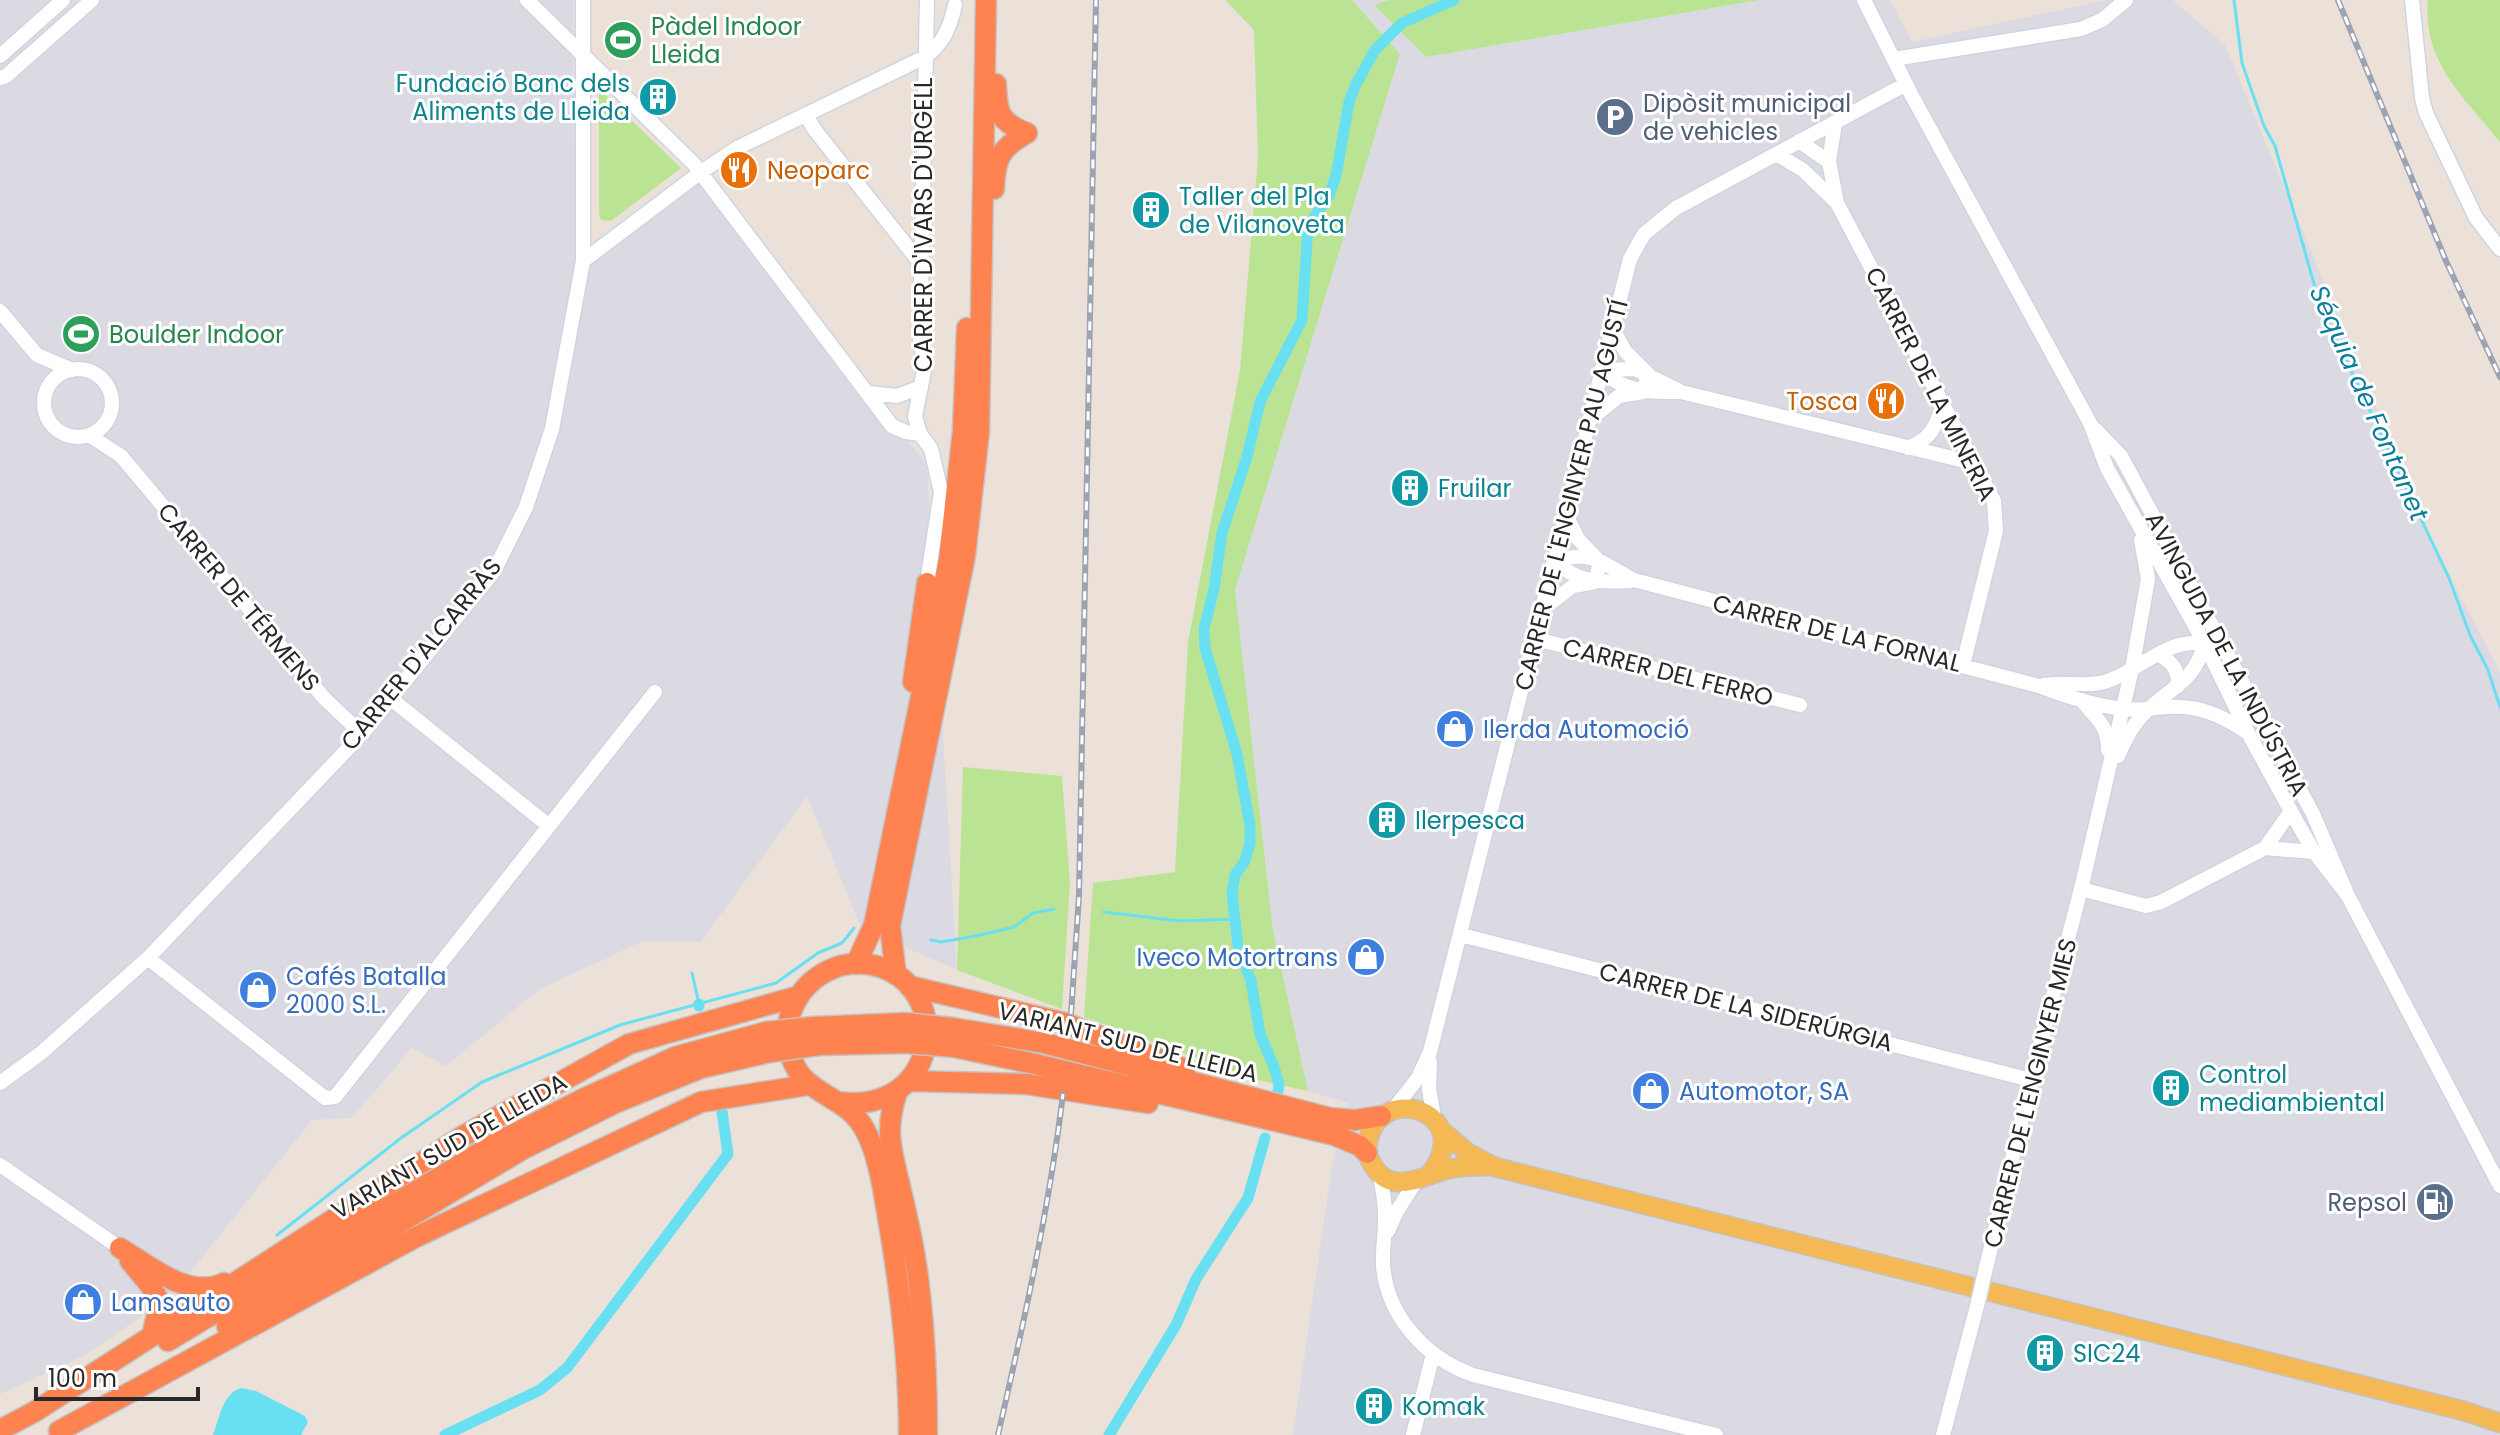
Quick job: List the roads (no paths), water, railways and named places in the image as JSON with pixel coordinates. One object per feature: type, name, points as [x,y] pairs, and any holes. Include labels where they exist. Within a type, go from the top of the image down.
[{"type":"highway","points":[[927,1435],[927,1376],[919,1286],[902,1193],[889,1144],[890,1113],[903,1086],[923,1059],[928,1034],[923,1008],[903,981],[890,926],[949,646],[973,502],[979,432],[986,0]]},
{"type":"highway","points":[[891,832],[931,657],[956,508],[966,362],[964,2]]},
{"type":"highway","points":[[982,251],[993,220],[998,162],[1007,144],[1027,133],[1009,125],[1000,115],[994,45],[985,26]]},
{"type":"highway","points":[[856,964],[874,925],[891,832],[927,583]]},
{"type":"highway","points":[[909,1435],[909,1380],[902,1304],[884,1190],[867,1132],[856,1115],[808,1085],[791,1058],[788,1026],[799,996],[810,983],[839,966],[856,964],[884,969],[903,981],[1065,1023],[1264,1111]]},
{"type":"highway","points":[[2,1433],[463,1136],[629,1044],[799,996]]},
{"type":"highway","name":"VARIANT SUD DE LLEIDA","points":[[2,1433],[43,1417],[494,1144],[675,1057],[816,1036],[906,1033],[1044,1043],[1264,1111],[1346,1139],[1367,1153]]},
{"type":"highway","name":"VARIANT SUD DE LLEIDA","points":[[953,1037],[1055,1069],[1264,1111],[1345,1121],[1387,1114]]},
{"type":"highway","name":"VARIANT SUD DE LLEIDA","points":[[62,1434],[295,1283],[525,1148],[615,1103],[768,1042]]},
{"type":"highway","points":[[838,1102],[858,1105],[878,1101],[903,1086],[1026,1084],[1264,1111]]},
{"type":"highway","points":[[62,1434],[418,1236],[701,1102],[808,1085]]},
{"type":"highway","points":[[120,1248],[192,1288],[212,1289],[264,1264]]},
{"type":"highway","points":[[120,1248],[160,1302],[152,1336]]},
{"type":"main road","points":[[1495,1167],[1460,1167],[1400,1182],[1379,1171],[1367,1153],[1370,1132],[1387,1114],[1419,1109],[1468,1153],[1495,1167],[2198,1343],[2500,1423]]},
{"type":"main road","points":[[1423,1178],[1442,1152],[1437,1123]]},
{"type":"street","points":[[0,56],[63,0]]},
{"type":"street","points":[[0,78],[92,0]]},
{"type":"street","points":[[527,0],[701,172],[892,426],[920,434]]},
{"type":"street","name":"CARRER D'ALCARRÀS","points":[[1,1085],[148,958],[362,734],[494,571],[526,507],[552,429],[583,261],[583,0]]},
{"type":"street","name":"CARRER D'IVARS D'URGELL","points":[[927,0],[920,339],[925,366],[915,416],[920,434],[931,449],[941,492],[927,583]]},
{"type":"street","name":"AVINGUDA DE LA INDÚSTRIA","points":[[1864,0],[1906,84],[2090,423],[2107,468],[2205,644],[2248,733],[2314,852],[2348,896]]},
{"type":"street","points":[[1894,59],[2081,29],[2102,20],[2126,0]]},
{"type":"street","points":[[2412,0],[2426,113],[2476,218],[2500,249]]},
{"type":"street","points":[[583,261],[737,148],[925,57],[942,42],[964,2]]},
{"type":"street","name":"CARRER DE L'ENGINYER PAU AGUSTÍ","points":[[1387,1114],[1418,1078],[1430,1052],[1630,259],[1644,234],[1676,208],[1906,84]]},
{"type":"street","points":[[806,115],[921,264]]},
{"type":"street","name":"CARRER DE LA MINERIA","points":[[1835,123],[1829,162],[1837,203],[1994,501],[1996,531],[1963,665]]},
{"type":"street","points":[[1799,141],[1829,162]]},
{"type":"street","points":[[1799,141],[1803,170]]},
{"type":"street","name":"CARRER DE LA MINERIA","points":[[1776,154],[1803,170],[1837,203]]},
{"type":"street","points":[[0,311],[37,355],[48,388]]},
{"type":"street","points":[[1612,327],[1625,351],[1648,374]]},
{"type":"street","points":[[37,355],[101,379],[111,398],[108,418],[103,426],[89,435],[69,436],[51,425],[44,405],[48,388],[55,378],[72,370]]},
{"type":"street","points":[[1601,370],[1628,367],[1681,392]]},
{"type":"street","points":[[1601,370],[1620,384],[1643,392]]},
{"type":"street","points":[[1643,392],[1648,374]]},
{"type":"street","points":[[869,393],[897,396],[921,387]]},
{"type":"street","points":[[1588,421],[1619,396],[1643,392],[1681,392],[1973,463]]},
{"type":"street","points":[[1908,448],[1932,434],[1942,407]]},
{"type":"street","name":"CARRER DE TÉRMENS","points":[[108,418],[111,437],[121,456],[324,698],[362,734]]},
{"type":"street","name":"AVINGUDA DE LA INDÚSTRIA","points":[[2090,423],[2121,456],[2227,653],[2313,814],[2348,896],[2500,1186]]},
{"type":"street","name":"CARRER DE TÉRMENS","points":[[89,435],[121,456]]},
{"type":"street","name":"CARRER DE LA FORNAL","points":[[1566,515],[1578,539],[1600,562]]},
{"type":"street","name":"CARRER DE L'ENGINYER MIES","points":[[1943,1435],[2081,889],[2132,669],[2148,579],[2139,527]]},
{"type":"street","name":"CARRER DE LA FORNAL","points":[[1554,561],[1582,555],[1634,580],[1963,665],[2039,686],[2082,702],[2148,711],[2161,707],[2199,708],[2226,718],[2248,733]]},
{"type":"street","name":"CARRER DE LA FORNAL","points":[[1554,561],[1573,575],[1595,582]]},
{"type":"street","points":[[1595,582],[1600,562]]},
{"type":"street","name":"CARRER DE LA FORNAL","points":[[1543,609],[1573,586],[1634,580]]},
{"type":"street","name":"CARRER DE L'ENGINYER MIES","points":[[2107,778],[2129,733],[2148,711],[2188,678],[2200,662],[2208,618]]},
{"type":"street","name":"CARRER DEL FERRO","points":[[1536,639],[1800,705]]},
{"type":"street","name":"CARRER DE LA FORNAL","points":[[2039,686],[2110,680],[2182,644],[2205,644]]},
{"type":"street","points":[[2205,644],[2227,653]]},
{"type":"street","points":[[2158,654],[2171,661],[2178,671],[2178,686]]},
{"type":"street","points":[[2086,683],[2082,702],[2108,734],[2107,778]]},
{"type":"street","points":[[148,958],[330,1100],[339,1094],[655,692]]},
{"type":"street","points":[[390,698],[549,826]]},
{"type":"street","points":[[2081,889],[2146,906],[2161,902],[2265,848],[2291,811]]},
{"type":"street","points":[[2265,848],[2314,852]]},
{"type":"street","name":"CARRER DE LA SIDERÚRGIA","points":[[1461,935],[2031,1080]]},
{"type":"street","name":"CARRER DE L'ENGINYER PAU AGUSTÍ","points":[[1430,1052],[1429,1089],[1437,1123]]},
{"type":"street","points":[[0,1165],[120,1248]]},
{"type":"street","points":[[1379,1171],[1385,1199],[1383,1269],[1396,1306],[1415,1338],[1433,1354],[1473,1375],[1716,1435]]},
{"type":"street","points":[[1383,1247],[1397,1211],[1423,1178]]},
{"type":"street","points":[[1413,1435],[1433,1354]]},
{"type":"street","name":"CARRER DE L'ENGINYER MIES","points":[[1933,1435],[1950,1408]]},
{"type":"water","points":[[241,1388],[256,1391],[305,1416],[308,1422],[301,1435],[213,1435],[226,1401]]},
{"type":"waterway","points":[[1278,1091],[1274,1067],[1260,1034],[1251,981],[1238,947],[1232,893],[1235,875],[1245,861],[1250,843],[1250,825],[1237,754],[1205,648],[1204,629],[1214,589],[1222,533],[1247,457],[1260,402],[1302,320],[1308,226],[1329,195],[1336,176],[1349,102],[1356,84],[1375,50],[1402,23],[1454,0]]},
{"type":"waterway","name":"Séquia de Fontanet","points":[[2234,0],[2242,63],[2264,126],[2275,146],[2320,305],[2449,578],[2470,635],[2488,670],[2500,707]]},
{"type":"waterway","points":[[931,940],[941,942],[1014,927],[1033,913],[1054,909]]},
{"type":"waterway","points":[[1104,912],[1180,921],[1236,919]]},
{"type":"waterway","points":[[277,1235],[401,1138],[482,1082],[620,1025],[776,983],[818,953],[842,943],[854,928]]},
{"type":"waterway","points":[[692,973],[699,1004]]},
{"type":"waterway","points":[[445,1435],[540,1390],[567,1368],[728,1154],[722,1111]]},
{"type":"waterway","points":[[1109,1435],[1176,1325],[1196,1279],[1248,1198],[1265,1138]]},
{"type":"railway","points":[[1071,1014],[1079,896],[1096,0]]},
{"type":"railway","points":[[2338,0],[2446,261],[2500,377]]},
{"type":"railway","points":[[998,1435],[1043,1223],[1063,1094]]},
{"type":"place","name":"Pàdel Indoor Lleida","points":[[623,40]]},
{"type":"place","name":"Fundació Banc dels Aliments de Lleida","points":[[658,97]]},
{"type":"place","name":"Dipòsit municipal de vehicles","points":[[1615,117]]},
{"type":"place","name":"Neoparc","points":[[739,170]]},
{"type":"place","name":"Taller del Pla de Vilanoveta","points":[[1151,210]]},
{"type":"place","name":"Boulder Indoor","points":[[81,334]]},
{"type":"place","name":"Tosca","points":[[1886,401]]},
{"type":"place","name":"Fruilar","points":[[1410,488]]},
{"type":"place","name":"Ilerda Automoció","points":[[1455,729]]},
{"type":"place","name":"Ilerpesca","points":[[1387,820]]},
{"type":"place","name":"Iveco Motortrans","points":[[1366,957]]},
{"type":"place","name":"Cafés Batalla 2000 S.L.","points":[[258,990]]},
{"type":"place","name":"Control mediambiental","points":[[2171,1088]]},
{"type":"place","name":"Automotor, SA","points":[[1651,1091]]},
{"type":"place","name":"Repsol","points":[[2435,1202]]},
{"type":"place","name":"Lamsauto","points":[[83,1302]]},
{"type":"place","name":"SIC24","points":[[2045,1353]]},
{"type":"place","name":"Komak","points":[[1374,1406]]}]
